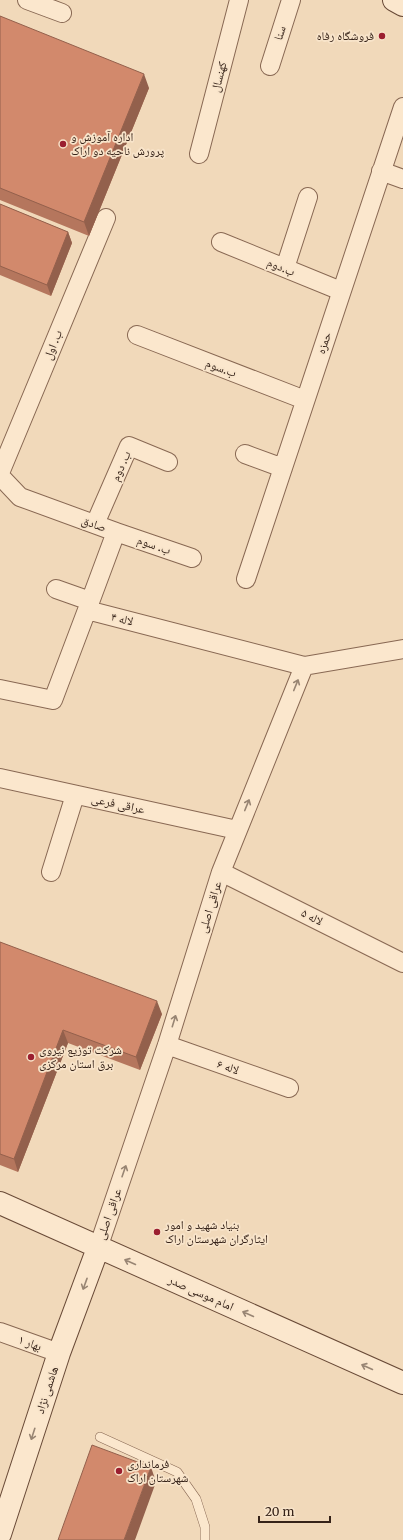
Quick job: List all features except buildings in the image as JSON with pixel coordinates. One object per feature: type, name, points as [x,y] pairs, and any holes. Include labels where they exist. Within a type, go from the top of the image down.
[{"type":"street","points":[[27,0],[62,13]]},
{"type":"street","name":"کهنسال","points":[[199,154],[238,0]]},
{"type":"street","name":"سنا","points":[[270,66],[291,0]]},
{"type":"street","points":[[394,0],[403,5]]},
{"type":"street","name":"حمزه","points":[[246,579],[403,107]]},
{"type":"street","points":[[381,171],[403,179]]},
{"type":"street","points":[[285,268],[308,197]]},
{"type":"street","name":"ب. اول","points":[[0,474],[106,218]]},
{"type":"street","name":"ب.دوم","points":[[221,242],[341,291]]},
{"type":"street","name":"ب.سوم","points":[[137,335],[305,400]]},
{"type":"street","name":"ب. دوم","points":[[95,524],[129,446],[168,462]]},
{"type":"street","points":[[245,454],[283,468]]},
{"type":"street","name":"صادق","points":[[0,474],[20,497],[116,532],[89,606]]},
{"type":"street","name":"ب. سوم","points":[[116,532],[192,558]]},
{"type":"street","name":"لاله ۴","points":[[56,589],[89,606],[304,666]]},
{"type":"street","points":[[0,688],[53,700],[89,606]]},
{"type":"street","points":[[304,666],[403,649]]},
{"type":"street","name":"عراقی اصلی","points":[[98,1248],[167,1045],[221,872],[236,830],[304,666]]},
{"type":"street","name":"عراقی فرعی","points":[[0,778],[236,830]]},
{"type":"street","points":[[51,872],[75,795]]},
{"type":"street","name":"لاله ۵","points":[[221,872],[403,963]]},
{"type":"street","name":"لاله ۶","points":[[167,1045],[289,1088]]},
{"type":"street","name":"امام موسی صدر","points":[[0,1203],[403,1383]]},
{"type":"street","name":"هاشمی نژاد","points":[[2,1525],[98,1248]]},
{"type":"street","name":"بهار ۱","points":[[0,1332],[60,1354]]},
{"type":"lane","points":[[100,1437],[177,1472],[196,1499],[205,1527],[204,1540]]},
{"type":"place","name":"فروشگاه رفاه","points":[[382,36]]},
{"type":"place","name":"اداره آموزش و پرورش ناحیه دو اراک","points":[[63,144]]},
{"type":"place","name":"شرکت توزیع نیروی برق استان مرکزی","points":[[31,1057]]},
{"type":"place","name":"بنیاد شهید و امور ایثارگران شهرستان اراک","points":[[157,1232]]},
{"type":"place","name":"فرمانداری شهرستان اراک","points":[[119,1471]]}]
